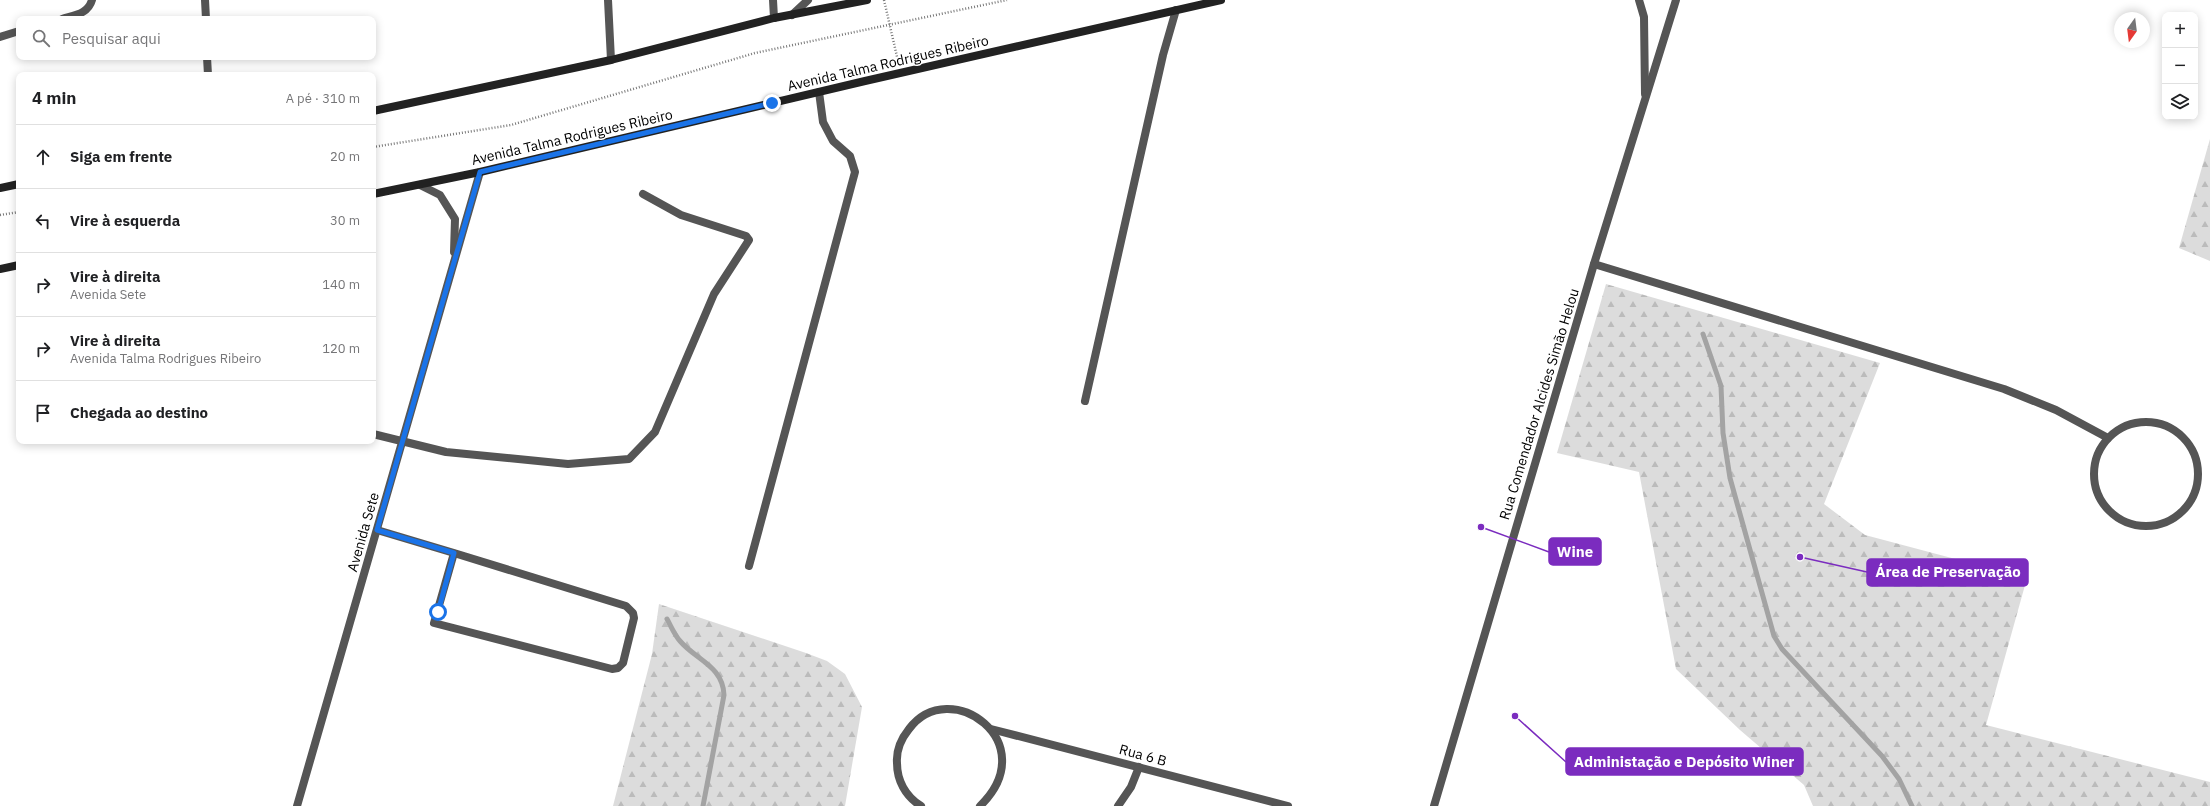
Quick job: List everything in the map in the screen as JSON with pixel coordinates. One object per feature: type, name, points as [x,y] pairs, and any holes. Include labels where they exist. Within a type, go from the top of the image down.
[{"type":"main road","points":[[376,110],[611,60],[678,44],[774,18],[867,0]]},
{"type":"main road","name":"Avenida Talma Rodrigues Ribeiro","points":[[376,193],[480,172],[900,73],[1221,0]]},
{"type":"main road","points":[[0,188],[16,185]]},
{"type":"main road","points":[[0,269],[16,266]]},
{"type":"street","points":[[72,16],[83,13],[88,9],[92,0]]},
{"type":"street","points":[[205,0],[206,16]]},
{"type":"street","points":[[608,0],[611,60]]},
{"type":"street","points":[[773,0],[774,18]]},
{"type":"street","points":[[792,15],[808,0]]},
{"type":"street","name":"Rua Comendador Alcides Simão Helou","points":[[1639,0],[1644,17],[1645,103]]},
{"type":"street","name":"Rua Comendador Alcides Simão Helou","points":[[1434,806],[1594,264],[1676,0]]},
{"type":"street","points":[[1085,401],[1163,55],[1176,10]]},
{"type":"street","points":[[0,37],[16,33]]},
{"type":"street","points":[[207,60],[208,72]]},
{"type":"street","points":[[749,566],[855,172],[850,156],[833,141],[823,122],[819,92]]},
{"type":"street","name":"Avenida Sete","points":[[297,806],[480,172]]},
{"type":"street","name":"Avenida Sete","points":[[420,184],[440,194],[455,219],[454,265]]},
{"type":"street","points":[[376,435],[446,452],[568,464],[629,459],[655,432],[714,294],[749,240],[746,236],[681,215],[643,194]]},
{"type":"street","points":[[1594,264],[2004,389],[2056,410],[2108,438]]},
{"type":"street","points":[[2152,422],[2168,426],[2182,436],[2192,448],[2198,464],[2199,480],[2194,496],[2185,510],[2172,520],[2157,525],[2146,526],[2124,522],[2111,513],[2101,500],[2095,484],[2094,468],[2099,452],[2108,438],[2126,426],[2136,423],[2152,422]]},
{"type":"street","points":[[377,530],[454,553],[626,606],[633,613],[634,618],[623,663],[618,668],[612,669],[434,623],[454,553]]},
{"type":"street","name":"Rua 6 B","points":[[921,806],[914,802],[903,789],[897,772],[898,749],[902,738],[912,724],[927,714],[944,709],[962,711],[972,715],[991,729],[1288,806]]},
{"type":"street","name":"Rua 6 B","points":[[980,806],[992,794],[1000,778],[1003,761],[1000,744],[991,729]]},
{"type":"street","points":[[1118,806],[1131,787],[1139,767]]},
{"type":"path","points":[[884,0],[900,73]]},
{"type":"path","points":[[376,147],[512,125],[755,53],[1007,0]]},
{"type":"path","points":[[0,216],[16,213]]},
{"type":"green space","points":[[2210,139],[2210,261],[2179,248]]},
{"type":"green space","points":[[1606,284],[1880,363],[1824,504],[1865,535],[2027,578],[1986,725],[2210,782],[2210,806],[1813,806],[1804,785],[1740,730],[1676,669],[1639,472],[1557,453]]},
{"type":"green space","points":[[659,604],[806,653],[827,661],[845,674],[862,707],[845,806],[613,806],[652,654]]},
{"type":"waterway","points":[[1703,334],[1721,386],[1723,433],[1730,478],[1774,636],[1782,649],[1882,756],[1899,779],[1912,806]]},
{"type":"waterway","points":[[667,619],[674,633],[686,648],[714,670],[719,677],[724,695],[703,806]]},
{"type":"place","name":"Wine","points":[[1481,527]]},
{"type":"place","name":"Área de Preservação","points":[[1800,557]]},
{"type":"place","name":"Administação e Depósito Winer","points":[[1515,716]]},
{"type":"route","points":[[438,612],[454,553],[377,530],[480,172],[772,103]]}]
